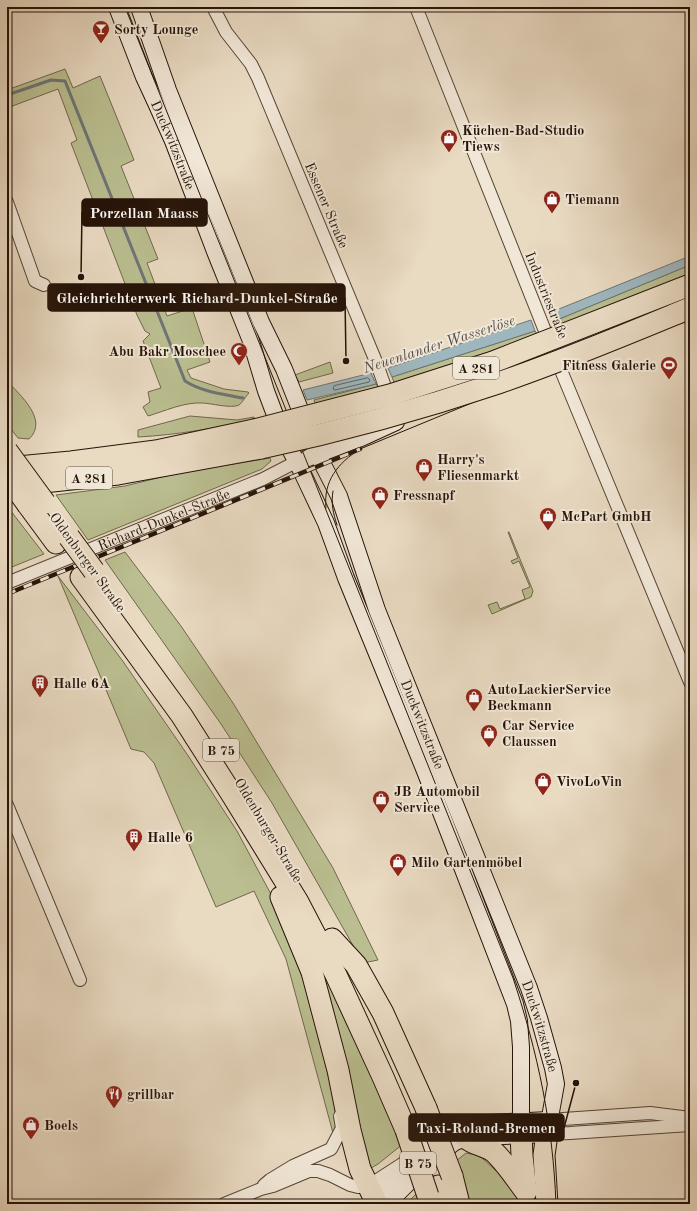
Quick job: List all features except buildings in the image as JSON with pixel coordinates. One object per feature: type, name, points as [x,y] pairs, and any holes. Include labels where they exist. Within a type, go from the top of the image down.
[{"type":"highway","name":"A 281","points":[[7,486],[118,474],[258,439],[493,362],[690,285]]},
{"type":"highway","name":"A 281","points":[[7,468],[71,462],[258,439],[306,439],[448,400],[499,383],[690,308]]},
{"type":"highway","name":"Oldenburger Straße","points":[[7,451],[36,504],[87,574],[182,716],[270,856],[298,902],[336,974],[377,1062],[416,1120]]},
{"type":"highway","name":"Oldenburger Straße","points":[[7,476],[36,504]]},
{"type":"highway","name":"Oldenburger Straße","points":[[87,574],[162,664],[215,741],[262,816],[332,939],[356,965],[383,1013],[438,1193]]},
{"type":"highway","points":[[270,856],[275,884],[312,972],[338,1070],[350,1130],[360,1169],[377,1198]]},
{"type":"highway","points":[[416,1120],[438,1193],[459,1204]]},
{"type":"highway","points":[[521,1127],[522,1156],[527,1198]]},
{"type":"highway","points":[[547,1204],[544,1155],[548,1127]]},
{"type":"highway","points":[[466,1138],[471,1143],[482,1146],[493,1152],[511,1172],[527,1198]]},
{"type":"main road","name":"Duckwitzstraße","points":[[117,7],[144,78],[173,142],[251,341],[266,391],[283,436],[326,523],[346,578],[425,771],[515,1004],[519,1021],[521,1047],[521,1127]]},
{"type":"main road","name":"Duckwitzstraße","points":[[139,7],[174,104],[261,322],[284,369],[318,455],[339,496],[377,610],[529,988],[546,1040],[556,1084],[548,1127]]},
{"type":"main road","points":[[296,462],[318,455],[420,411],[436,394],[510,368],[690,296]]},
{"type":"main road","points":[[377,1198],[397,1178],[408,1161],[440,1135],[454,1128],[468,1124],[548,1127]]},
{"type":"main road","points":[[377,1198],[428,1163],[455,1142],[466,1138],[521,1127]]},
{"type":"street","name":"Essener Straße","points":[[213,7],[226,32],[251,64],[258,78],[380,371],[397,422]]},
{"type":"street","name":"Industriestraße","points":[[416,7],[553,351],[690,682]]},
{"type":"street","points":[[7,202],[35,281],[44,285]]},
{"type":"street","name":"Richard-Dunkel-Straße","points":[[7,583],[263,479],[296,462]]},
{"type":"street","points":[[7,806],[80,980]]},
{"type":"street","points":[[261,1189],[270,1180],[293,1166],[331,1149],[342,1128],[335,1088],[338,1070]]},
{"type":"street","points":[[548,1127],[650,1113],[690,1118]]},
{"type":"street","points":[[548,1127],[570,1133],[690,1125]]},
{"type":"street","points":[[224,1204],[261,1189],[273,1186],[309,1170],[330,1175],[350,1186],[358,1187],[377,1198]]},
{"type":"green space","points":[[65,69],[73,88],[100,76],[134,160],[121,166],[158,259],[147,263],[167,316],[192,308],[210,362],[187,370],[191,378],[224,389],[248,392],[249,393],[239,405],[221,406],[206,403],[195,403],[181,405],[148,416],[143,407],[150,402],[148,392],[161,388],[143,341],[150,334],[145,331],[137,315],[71,143],[77,140],[58,89],[7,108],[7,90]]},
{"type":"green space","points":[[690,265],[690,275],[556,327],[552,322]]},
{"type":"green space","points":[[535,331],[537,334],[536,337],[402,382],[394,382],[392,377]]},
{"type":"green space","points":[[330,362],[333,373],[299,382],[295,375]]},
{"type":"green space","points":[[7,381],[25,400],[34,416],[36,424],[34,432],[29,439],[18,438],[7,424]]},
{"type":"green space","points":[[376,384],[378,387],[374,389],[316,405],[314,400]]},
{"type":"green space","points":[[190,416],[237,420],[254,417],[254,420],[196,431],[138,437],[138,430]]},
{"type":"green space","points":[[270,458],[271,461],[262,469],[88,540],[56,495],[125,486],[178,473]]},
{"type":"green space","points":[[7,506],[44,554],[7,569]]},
{"type":"green space","points":[[508,532],[533,591],[531,597],[492,614],[488,605],[497,602],[500,609],[525,599],[522,590],[530,587],[519,561],[513,564],[511,561],[518,558]]},
{"type":"green space","points":[[125,552],[181,626],[233,703],[333,868],[378,960],[363,963],[272,803],[221,724],[105,560]]},
{"type":"green space","points":[[58,576],[122,660],[189,757],[237,831],[273,898],[297,955],[321,1046],[336,1107],[337,1121],[333,1133],[286,959],[254,891],[216,907],[154,763],[144,752],[131,749]]},
{"type":"green space","points":[[319,959],[403,1144],[378,1164],[366,1171]]},
{"type":"green space","points":[[466,1153],[482,1158],[495,1170],[499,1171],[517,1191],[521,1204],[467,1204],[456,1161]]},
{"type":"green space","points":[[419,1191],[422,1204],[406,1204]]},
{"type":"water","points":[[690,256],[690,265],[552,322],[549,313]]},
{"type":"water","points":[[531,320],[535,331],[392,377],[388,368]]},
{"type":"water","points":[[371,373],[376,384],[307,400],[303,390]]},
{"type":"waterway","name":"Neuenlander Wasserlöse","points":[[7,95],[51,80],[65,81],[185,381],[198,388],[243,398]]},
{"type":"tram line","points":[[125,7],[513,978],[530,1034],[543,1090],[552,1146],[556,1204]]},
{"type":"tram line","points":[[326,508],[327,489],[334,474],[345,460],[360,449],[690,313]]},
{"type":"tram line","points":[[333,491],[332,500],[337,525]]},
{"type":"railway","points":[[7,594],[360,449]]},
{"type":"place","name":"Sorty Lounge","points":[[101,44]]},
{"type":"place","name":"Küchen-Bad-Studio Tiews","points":[[449,153]]},
{"type":"place","name":"Tiemann","points":[[552,214]]},
{"type":"place","name":"Porzellan Maass","points":[[81,277]]},
{"type":"place","name":"Gleichrichterwerk Richard-Dunkel-Straße","points":[[346,361]]},
{"type":"place","name":"Abu Bakr Moschee","points":[[239,366]]},
{"type":"place","name":"Fitness Galerie","points":[[669,380]]},
{"type":"place","name":"Harry's Fliesenmarkt","points":[[424,482]]},
{"type":"place","name":"Fressnapf","points":[[380,510]]},
{"type":"place","name":"McPart GmbH","points":[[548,531]]},
{"type":"place","name":"Halle 6A","points":[[40,698]]},
{"type":"place","name":"AutoLackierService Beckmann","points":[[474,712]]},
{"type":"place","name":"Car Service Claussen","points":[[489,748]]},
{"type":"place","name":"VivoLoVin","points":[[543,796]]},
{"type":"place","name":"JB Automobil Service","points":[[381,814]]},
{"type":"place","name":"Halle 6","points":[[134,852]]},
{"type":"place","name":"Milo Gartenmöbel","points":[[398,877]]},
{"type":"place","name":"Taxi-Roland-Bremen","points":[[576,1083]]},
{"type":"place","name":"grillbar","points":[[114,1109]]},
{"type":"place","name":"Boels","points":[[31,1140]]}]
